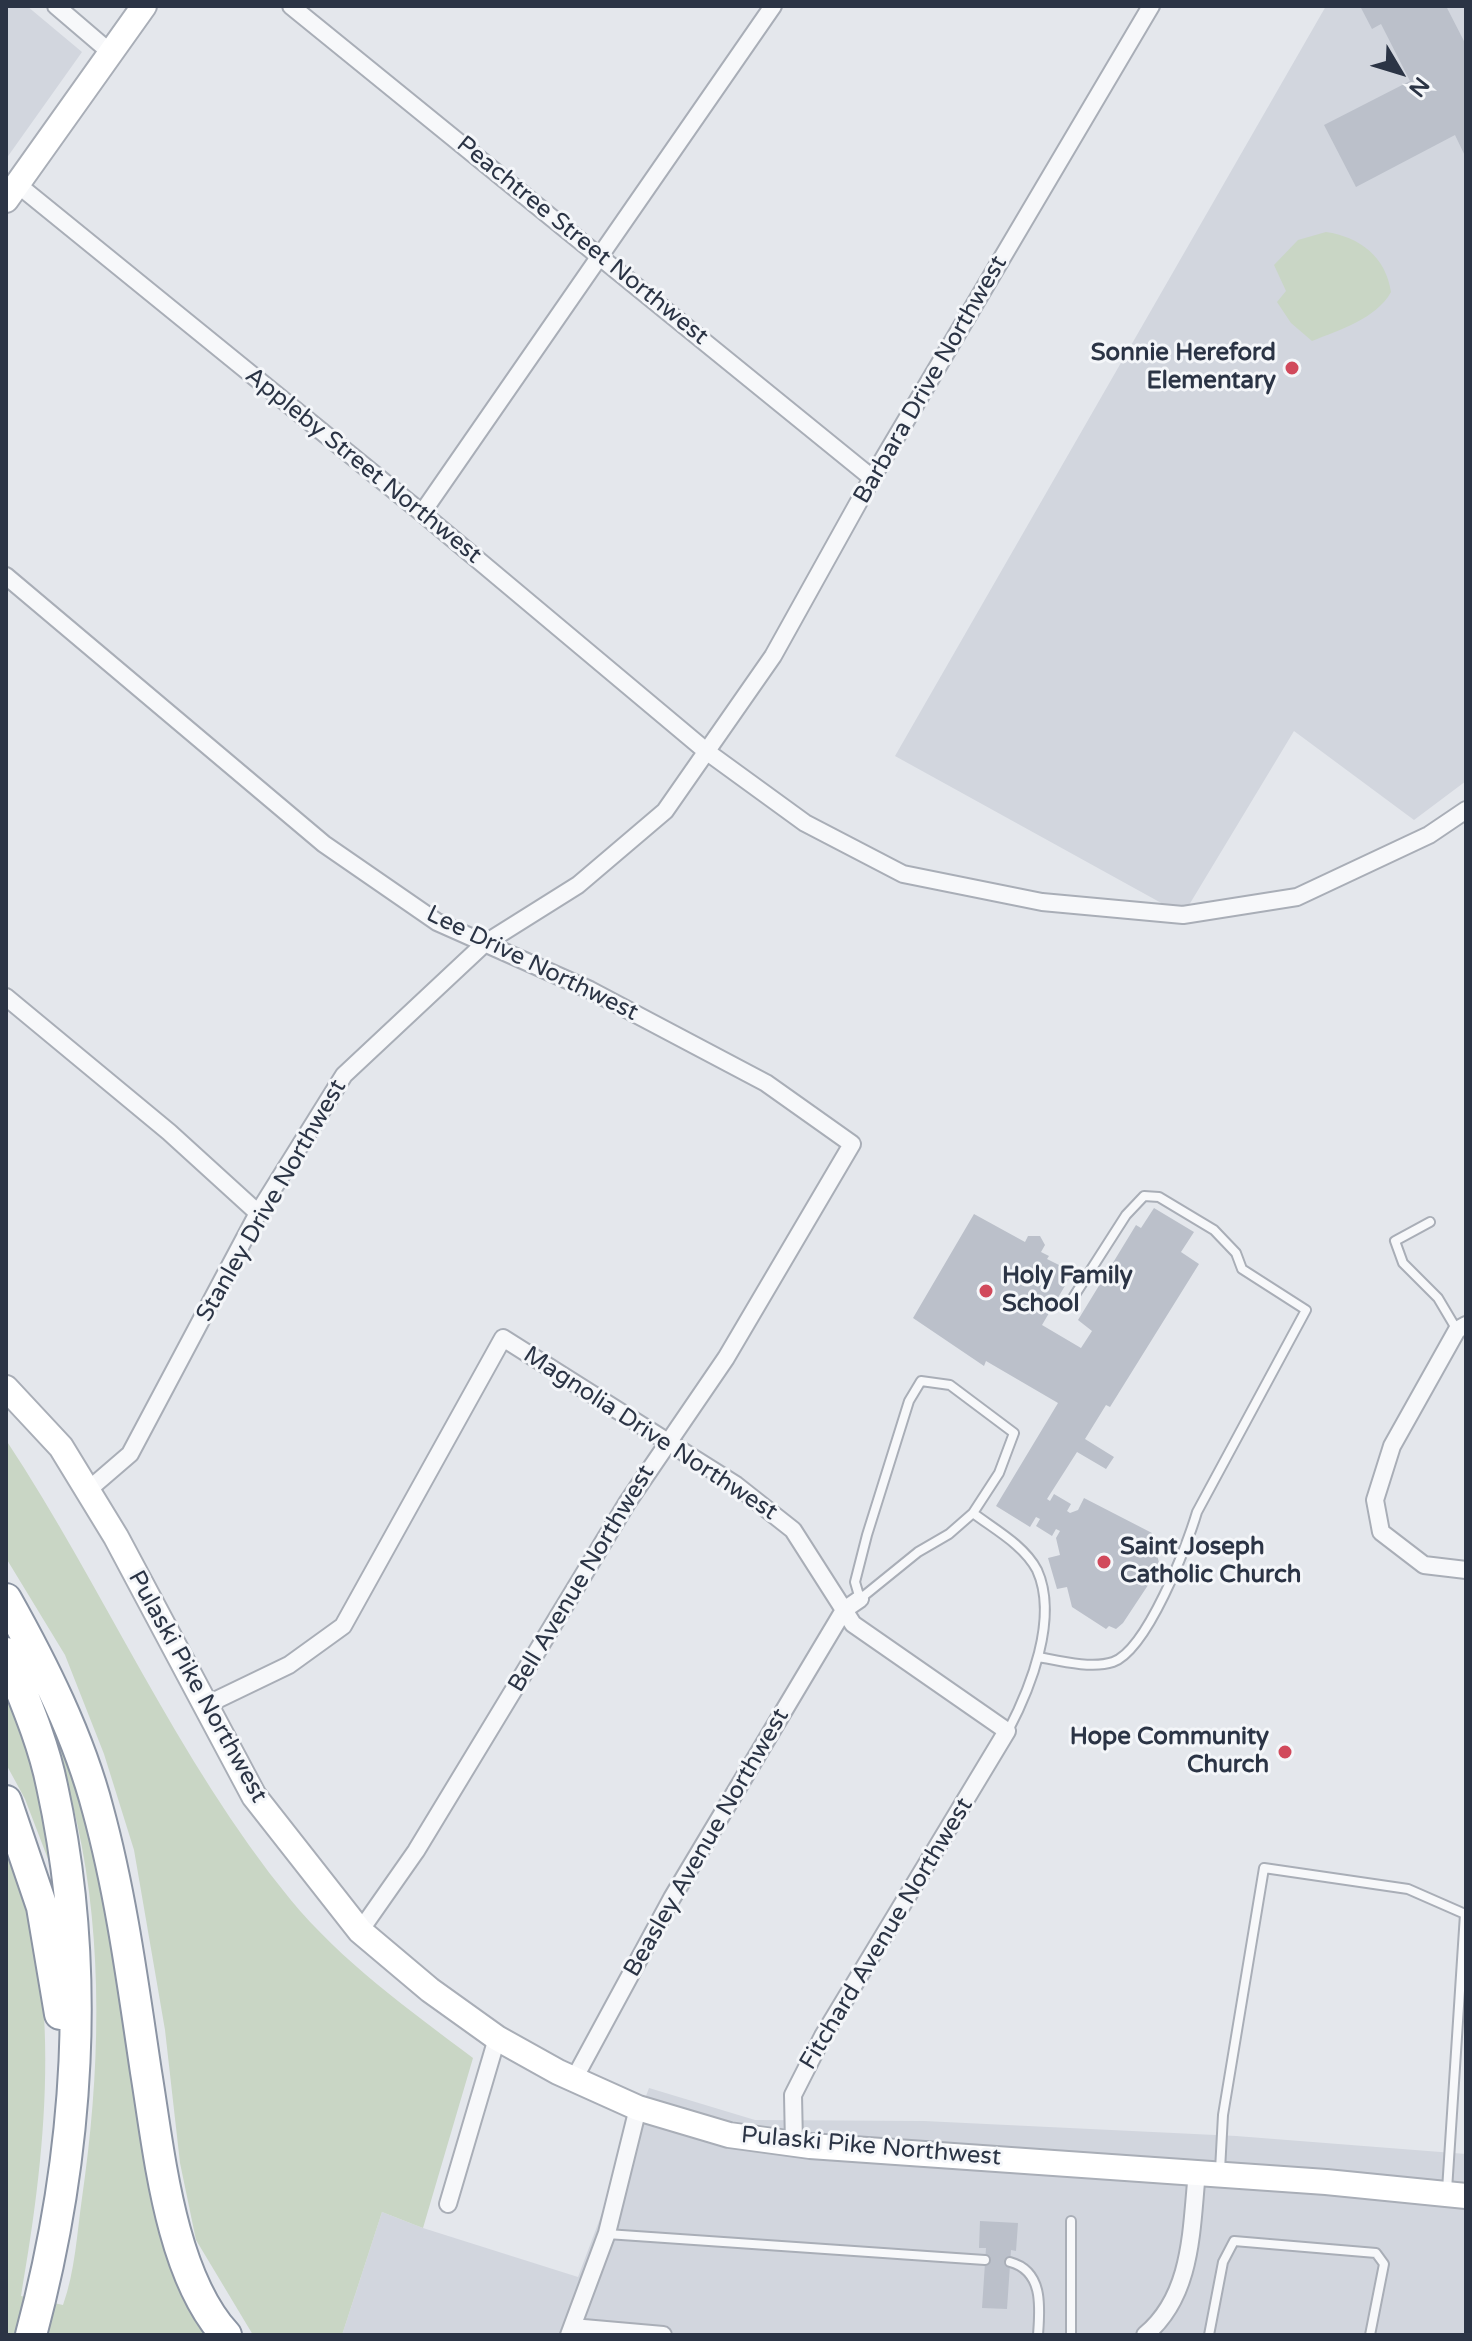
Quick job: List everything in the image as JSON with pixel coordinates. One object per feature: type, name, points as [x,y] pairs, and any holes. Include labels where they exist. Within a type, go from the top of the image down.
[{"type":"highway","points":[[6,1599],[35,1650],[98,1809],[132,1985],[164,2182],[182,2256],[217,2325],[226,2335]]},
{"type":"highway","points":[[6,1653],[52,1782],[70,1882],[78,2029],[71,2124],[46,2279],[31,2335]]},
{"type":"highway","points":[[6,1801],[42,1907],[60,2009],[71,2124]]},
{"type":"main road","points":[[12,192],[144,6]]},
{"type":"main road","name":"Pulaski Pike Northwest","points":[[6,1388],[61,1447],[254,1796],[360,1931],[430,1990],[497,2038],[574,2079],[638,2108],[729,2135],[794,2144],[1209,2173],[1456,2195]]},
{"type":"street","points":[[56,6],[111,53]]},
{"type":"street","name":"Peachtree Street Northwest","points":[[291,6],[872,478]]},
{"type":"street","points":[[422,513],[773,6]]},
{"type":"street","name":"Barbara Drive Northwest","points":[[706,751],[773,656],[872,478],[1151,6]]},
{"type":"street","name":"Appleby Street Northwest","points":[[12,192],[422,513],[706,751],[805,823],[903,874],[1042,902],[1183,915],[1297,897],[1429,835],[1466,810]]},
{"type":"street","name":"Lee Drive Northwest","points":[[6,576],[324,844],[437,922],[590,990],[766,1083],[852,1144]]},
{"type":"street","name":"Stanley Drive Northwest","points":[[87,1491],[130,1454],[258,1213],[344,1075],[484,944],[578,885],[665,811],[706,751]]},
{"type":"street","points":[[6,997],[169,1132],[258,1213]]},
{"type":"street","name":"Bell Avenue Northwest","points":[[360,1931],[416,1851],[667,1442],[726,1358],[852,1144]]},
{"type":"street","points":[[1461,1328],[1392,1446],[1375,1500],[1381,1532],[1424,1565],[1466,1570]]},
{"type":"street","name":"Magnolia Drive Northwest","points":[[206,1705],[289,1665],[343,1626],[503,1338],[736,1485],[793,1530],[853,1624],[1007,1731]]},
{"type":"street","points":[[844,1610],[860,1599]]},
{"type":"street","name":"Beasley Avenue Northwest","points":[[574,2079],[672,1898],[844,1610]]},
{"type":"street","name":"Fitchard Avenue Northwest","points":[[794,2144],[793,2095],[823,2036],[1007,1731]]},
{"type":"street","points":[[448,2204],[497,2038]]},
{"type":"street","points":[[638,2108],[607,2233],[571,2331],[663,2335]]},
{"type":"street","points":[[1151,2334],[1171,2306],[1187,2263],[1209,2173]]},
{"type":"lane","points":[[1039,1657],[1110,1663],[1125,1657],[1137,1642],[1188,1543],[1197,1512],[1306,1310],[1242,1269],[1236,1253],[1214,1230],[1159,1197],[1144,1196],[1126,1215],[1069,1304]]},
{"type":"lane","points":[[1430,1222],[1395,1241],[1403,1263],[1438,1298],[1461,1328]]},
{"type":"lane","points":[[921,1381],[950,1385],[1014,1433],[999,1473],[973,1513],[860,1599],[855,1582],[867,1535],[890,1472],[909,1401],[921,1381]]},
{"type":"lane","points":[[973,1513],[1020,1548],[1037,1571],[1043,1594],[1039,1657],[1025,1697],[1007,1731]]},
{"type":"lane","points":[[1209,2173],[1223,2115],[1264,1868],[1408,1889],[1465,1914],[1456,2195]]},
{"type":"lane","points":[[1071,2221],[1071,2335]]},
{"type":"lane","points":[[607,2233],[985,2260]]},
{"type":"lane","points":[[1209,2335],[1223,2262],[1234,2241],[1376,2253],[1384,2264],[1370,2335]]},
{"type":"lane","points":[[1010,2262],[1025,2270],[1037,2286],[1041,2298],[1038,2335]]},
{"type":"shaded area","points":[[6,6],[27,6],[82,52],[6,159]]},
{"type":"shaded area","name":"Sonnie Hereford Elementary","points":[[1326,6],[1466,6],[1466,781],[1414,820],[1294,731],[1183,915],[895,756]]},
{"type":"shaded area","points":[[649,2088],[755,2120],[924,2121],[1236,2136],[1466,2154],[1466,2335],[342,2335],[382,2212],[578,2277]]},
{"type":"green space","points":[[1326,232],[1350,239],[1369,251],[1384,269],[1391,292],[1367,316],[1312,341],[1291,323],[1277,302],[1286,291],[1274,265],[1298,240]]},
{"type":"green space","points":[[6,1440],[76,1555],[176,1732],[249,1845],[290,1899],[331,1944],[473,2058],[423,2228],[382,2212],[342,2335],[253,2335],[196,2240],[180,2163],[165,2030],[134,1850],[104,1754],[65,1655],[6,1558]]},
{"type":"green space","points":[[37,1677],[90,1824],[130,2048],[211,2335],[6,2335],[6,1826],[24,1884],[36,1943],[43,2001],[45,2060],[44,2118],[38,2177],[21,2296],[63,2305],[75,2252],[93,2105],[95,1963],[86,1869],[68,1786]]},
{"type":"green space","points":[[6,1678],[40,1746],[56,1880],[25,1799],[6,1764]]},
{"type":"building","points":[[1360,6],[1446,6],[1466,45],[1466,158],[1455,135],[1356,187],[1324,125],[1410,81],[1381,24],[1372,29]]},
{"type":"building","points":[[1154,1208],[1194,1232],[1181,1252],[1199,1264],[1110,1407],[1106,1405],[1085,1439],[1114,1457],[1106,1469],[1077,1452],[1047,1499],[1050,1501],[1054,1494],[1071,1504],[1067,1511],[1070,1513],[1078,1510],[1084,1498],[1152,1533],[1160,1567],[1123,1623],[1116,1629],[1109,1626],[1106,1629],[1072,1607],[1067,1587],[1057,1589],[1048,1558],[1060,1555],[1056,1538],[1060,1531],[1056,1529],[1052,1536],[1036,1526],[1040,1519],[1036,1517],[1030,1527],[996,1506],[1058,1403],[986,1361],[984,1366],[913,1318],[974,1214],[1025,1242],[1028,1236],[1040,1236],[1045,1245],[1041,1252],[1049,1256],[1047,1259],[1073,1272],[1042,1325],[1081,1348],[1092,1331],[1078,1320],[1136,1225],[1141,1228]]},
{"type":"building","points":[[980,2221],[1018,2223],[1016,2251],[1011,2250],[1007,2309],[982,2308],[986,2248],[979,2248]]},
{"type":"place","name":"Sonnie Hereford Elementary","points":[[1292,368]]},
{"type":"place","name":"Holy Family School","points":[[986,1291]]},
{"type":"place","name":"Saint Joseph Catholic Church","points":[[1104,1562]]},
{"type":"place","name":"Hope Community Church","points":[[1285,1752]]}]
